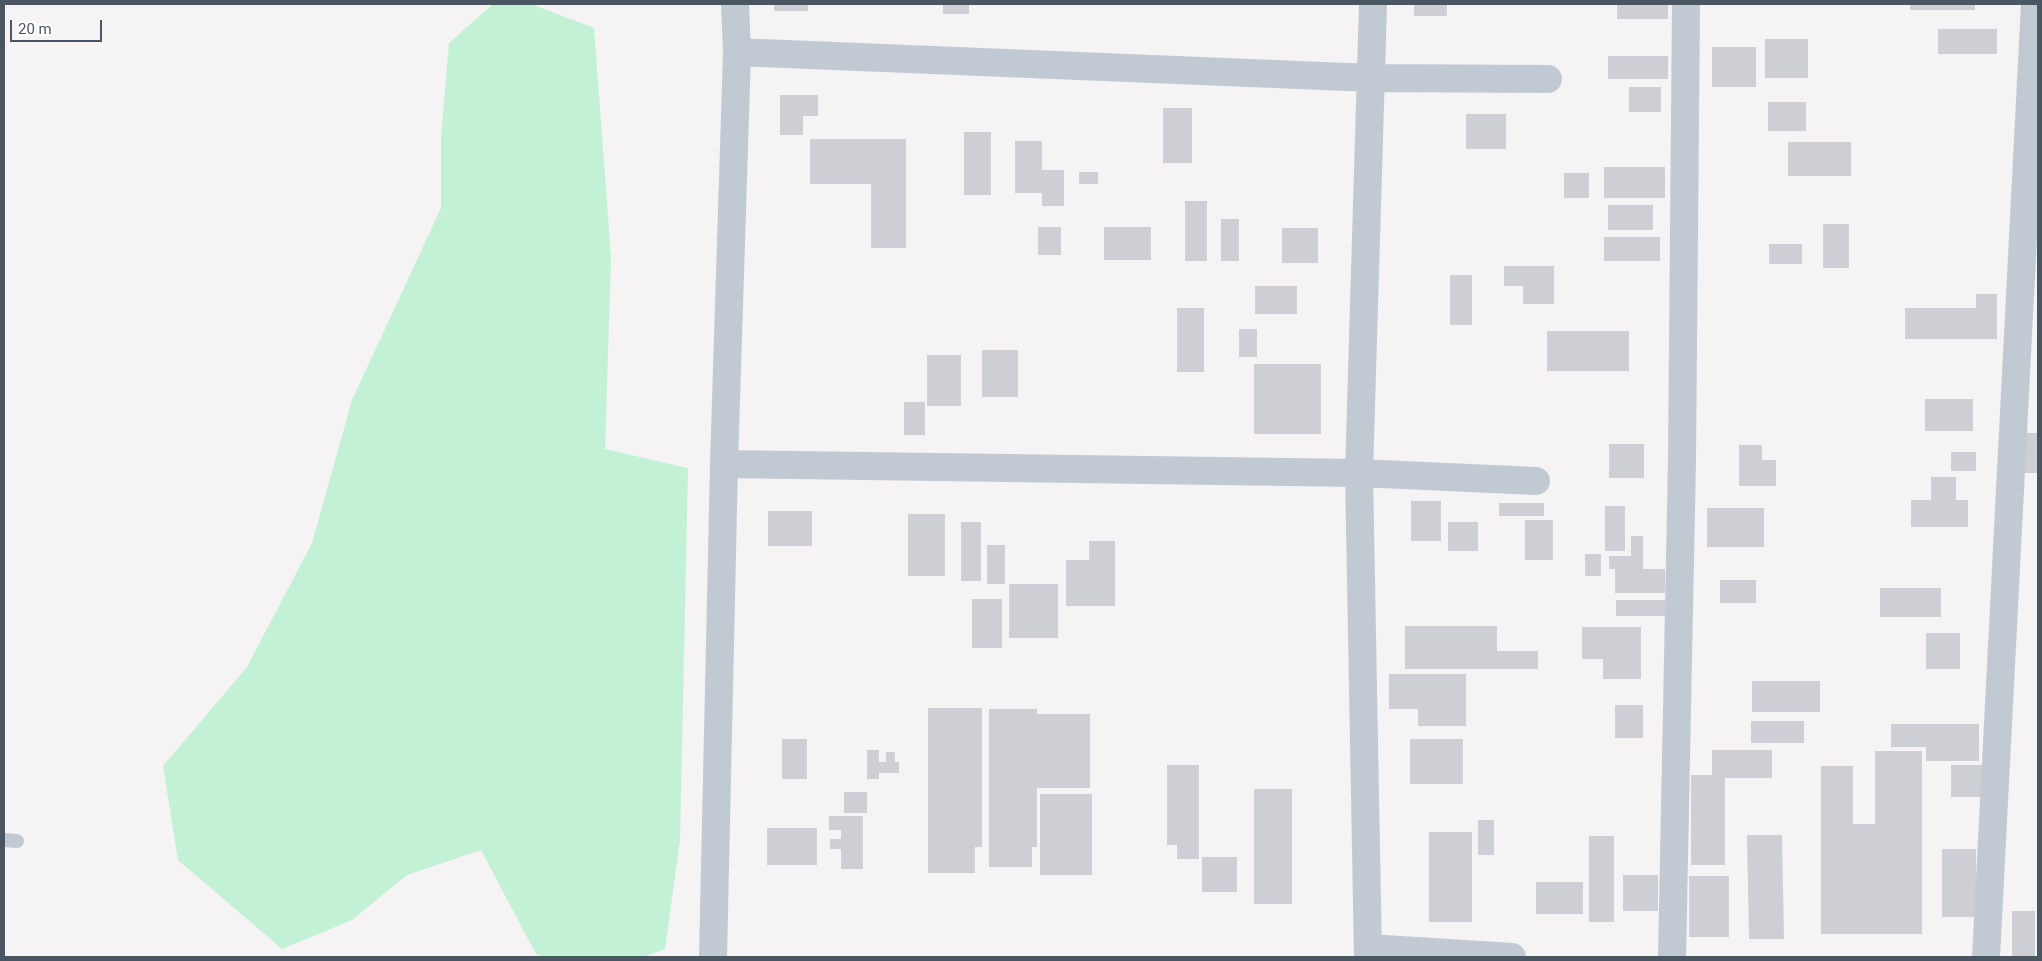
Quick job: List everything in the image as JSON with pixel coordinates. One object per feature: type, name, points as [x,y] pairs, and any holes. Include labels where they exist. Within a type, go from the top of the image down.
[{"type":"street","points":[[1373,4],[1358,473],[1368,952],[1512,957]]},
{"type":"street","points":[[1672,957],[1682,470],[1686,4]]},
{"type":"street","points":[[1986,957],[2035,4]]},
{"type":"street","points":[[713,957],[724,464],[737,52],[732,5]]},
{"type":"street","points":[[737,52],[1372,78],[1548,79]]},
{"type":"street","points":[[724,464],[1358,473],[1536,481]]},
{"type":"green space","points":[[493,4],[531,4],[594,28],[611,257],[605,449],[688,468],[680,840],[665,949],[643,957],[543,957],[536,954],[481,850],[407,875],[352,920],[282,949],[178,860],[163,766],[247,667],[312,543],[352,400],[441,208],[441,138],[449,43]]},
{"type":"building","points":[[774,4],[808,4],[808,11],[774,11]]},
{"type":"building","points":[[943,4],[969,4],[969,14],[943,14]]},
{"type":"building","points":[[1414,4],[1447,4],[1447,16],[1414,16]]},
{"type":"building","points":[[1617,4],[1668,4],[1668,19],[1617,19]]},
{"type":"building","points":[[1910,4],[1975,4],[1975,10],[1910,10]]},
{"type":"building","points":[[1938,29],[1997,29],[1997,54],[1938,54]]},
{"type":"building","points":[[1765,39],[1808,39],[1808,78],[1765,78]]},
{"type":"building","points":[[1712,47],[1756,47],[1756,87],[1712,87]]},
{"type":"building","points":[[1608,56],[1668,56],[1668,79],[1608,79]]},
{"type":"building","points":[[1629,87],[1661,87],[1661,112],[1629,112]]},
{"type":"building","points":[[780,95],[818,95],[818,116],[803,116],[803,135],[780,135]]},
{"type":"building","points":[[1768,102],[1806,102],[1806,131],[1768,131]]},
{"type":"building","points":[[1163,108],[1192,108],[1192,163],[1163,163]]},
{"type":"building","points":[[1466,114],[1506,114],[1506,149],[1466,149]]},
{"type":"building","points":[[964,132],[991,132],[991,195],[964,195]]},
{"type":"building","points":[[810,139],[906,139],[906,248],[871,248],[871,184],[810,184]]},
{"type":"building","points":[[1015,141],[1042,141],[1042,170],[1064,170],[1064,206],[1042,206],[1042,193],[1015,193]]},
{"type":"building","points":[[1788,142],[1851,142],[1851,176],[1788,176]]},
{"type":"building","points":[[1604,167],[1665,167],[1665,198],[1604,198]]},
{"type":"building","points":[[1079,172],[1098,172],[1098,184],[1079,184]]},
{"type":"building","points":[[1564,173],[1589,173],[1589,198],[1564,198]]},
{"type":"building","points":[[1185,201],[1207,201],[1207,261],[1185,261]]},
{"type":"building","points":[[1608,205],[1653,205],[1653,230],[1608,230]]},
{"type":"building","points":[[1221,219],[1239,219],[1239,261],[1221,261]]},
{"type":"building","points":[[1823,224],[1849,224],[1849,268],[1823,268]]},
{"type":"building","points":[[1038,227],[1061,227],[1061,255],[1038,255]]},
{"type":"building","points":[[1104,227],[1151,227],[1151,260],[1104,260]]},
{"type":"building","points":[[1282,228],[1318,228],[1318,263],[1282,263]]},
{"type":"building","points":[[1604,237],[1660,237],[1660,261],[1604,261]]},
{"type":"building","points":[[1769,244],[1802,244],[1802,264],[1769,264]]},
{"type":"building","points":[[1504,266],[1554,266],[1554,304],[1523,304],[1523,286],[1504,286]]},
{"type":"building","points":[[1450,275],[1472,275],[1472,325],[1450,325]]},
{"type":"building","points":[[1255,286],[1297,286],[1297,314],[1255,314]]},
{"type":"building","points":[[1976,294],[1997,294],[1997,339],[1905,339],[1905,308],[1976,308]]},
{"type":"building","points":[[1177,308],[1204,308],[1204,372],[1177,372]]},
{"type":"building","points":[[1239,329],[1257,329],[1257,357],[1239,357]]},
{"type":"building","points":[[1547,331],[1629,331],[1629,371],[1547,371]]},
{"type":"building","points":[[982,350],[1018,350],[1018,397],[982,397]]},
{"type":"building","points":[[927,355],[961,355],[961,406],[927,406]]},
{"type":"building","points":[[1254,364],[1321,364],[1321,434],[1254,434]]},
{"type":"building","points":[[1925,399],[1973,399],[1973,431],[1925,431]]},
{"type":"building","points":[[904,402],[925,402],[925,435],[904,435]]},
{"type":"building","points":[[2024,433],[2038,433],[2038,473],[2024,473]]},
{"type":"building","points":[[1609,444],[1644,444],[1644,478],[1609,478]]},
{"type":"building","points":[[1739,445],[1762,445],[1762,460],[1776,460],[1776,486],[1739,486]]},
{"type":"building","points":[[1951,452],[1976,452],[1976,471],[1951,471]]},
{"type":"building","points":[[1931,477],[1956,477],[1956,500],[1968,500],[1968,527],[1911,527],[1911,500],[1931,500]]},
{"type":"building","points":[[1411,501],[1441,501],[1441,541],[1411,541]]},
{"type":"building","points":[[1499,503],[1544,503],[1544,516],[1499,516]]},
{"type":"building","points":[[1605,506],[1625,506],[1625,551],[1605,551]]},
{"type":"building","points":[[1707,508],[1764,508],[1764,547],[1707,547]]},
{"type":"building","points":[[768,511],[812,511],[812,546],[768,546]]},
{"type":"building","points":[[908,514],[945,514],[945,576],[908,576]]},
{"type":"building","points":[[1525,520],[1553,520],[1553,560],[1525,560]]},
{"type":"building","points":[[961,522],[981,522],[981,581],[961,581]]},
{"type":"building","points":[[1448,522],[1478,522],[1478,551],[1448,551]]},
{"type":"building","points":[[1631,536],[1643,536],[1643,569],[1665,569],[1665,593],[1615,593],[1615,569],[1609,569],[1609,556],[1631,556]]},
{"type":"building","points":[[1089,541],[1115,541],[1115,606],[1066,606],[1066,560],[1089,560]]},
{"type":"building","points":[[987,545],[1005,545],[1005,584],[987,584]]},
{"type":"building","points":[[1585,554],[1601,554],[1601,576],[1585,576]]},
{"type":"building","points":[[1720,580],[1756,580],[1756,603],[1720,603]]},
{"type":"building","points":[[1009,584],[1058,584],[1058,638],[1009,638]]},
{"type":"building","points":[[1880,588],[1941,588],[1941,617],[1880,617]]},
{"type":"building","points":[[972,599],[1002,599],[1002,648],[972,648]]},
{"type":"building","points":[[1616,600],[1665,600],[1665,616],[1616,616]]},
{"type":"building","points":[[1405,626],[1497,626],[1497,651],[1538,651],[1538,669],[1405,669]]},
{"type":"building","points":[[1582,627],[1641,627],[1641,679],[1603,679],[1603,659],[1582,659]]},
{"type":"building","points":[[1926,633],[1960,633],[1960,669],[1926,669]]},
{"type":"building","points":[[1389,674],[1466,674],[1466,726],[1418,726],[1418,709],[1389,709]]},
{"type":"building","points":[[1752,681],[1820,681],[1820,712],[1752,712]]},
{"type":"building","points":[[1615,705],[1643,705],[1643,738],[1615,738]]},
{"type":"building","points":[[928,708],[982,708],[982,847],[975,847],[975,873],[928,873]]},
{"type":"building","points":[[989,709],[1037,709],[1037,714],[1090,714],[1090,788],[1037,788],[1037,847],[1032,847],[1032,867],[989,867]]},
{"type":"building","points":[[1751,721],[1804,721],[1804,743],[1751,743]]},
{"type":"building","points":[[1891,724],[1979,724],[1979,761],[1926,761],[1926,747],[1891,747]]},
{"type":"building","points":[[782,739],[807,739],[807,779],[782,779]]},
{"type":"building","points":[[1410,739],[1463,739],[1463,784],[1410,784]]},
{"type":"building","points":[[867,750],[879,750],[879,762],[886,762],[886,752],[895,752],[895,762],[899,762],[899,773],[879,773],[879,779],[867,779]]},
{"type":"building","points":[[1712,750],[1772,750],[1772,778],[1725,778],[1725,865],[1691,865],[1691,775],[1712,775]]},
{"type":"building","points":[[1875,751],[1922,751],[1922,934],[1821,934],[1821,766],[1853,766],[1853,824],[1875,824]]},
{"type":"building","points":[[1167,765],[1199,765],[1199,859],[1177,859],[1177,845],[1167,845]]},
{"type":"building","points":[[1951,765],[1988,765],[1988,797],[1951,797]]},
{"type":"building","points":[[1254,789],[1292,789],[1292,904],[1254,904]]},
{"type":"building","points":[[844,792],[867,792],[867,813],[844,813]]},
{"type":"building","points":[[1040,794],[1092,794],[1092,875],[1040,875]]},
{"type":"building","points":[[829,816],[863,816],[863,869],[841,869],[841,849],[830,849],[830,839],[841,839],[841,830],[829,830]]},
{"type":"building","points":[[1478,820],[1494,820],[1494,855],[1478,855]]},
{"type":"building","points":[[767,828],[817,828],[817,865],[767,865]]},
{"type":"building","points":[[1429,832],[1472,832],[1472,922],[1429,922]]},
{"type":"building","points":[[1747,835],[1782,835],[1784,939],[1749,939]]},
{"type":"building","points":[[1589,836],[1614,836],[1614,922],[1589,922]]},
{"type":"building","points":[[1942,849],[1976,849],[1976,917],[1942,917]]},
{"type":"building","points":[[1202,857],[1237,857],[1237,892],[1202,892]]},
{"type":"building","points":[[1623,875],[1658,875],[1658,911],[1623,911]]},
{"type":"building","points":[[1689,876],[1729,876],[1729,937],[1689,937]]},
{"type":"building","points":[[1536,882],[1583,882],[1583,914],[1536,914]]},
{"type":"building","points":[[2012,911],[2035,911],[2035,956],[2012,956]]}]
